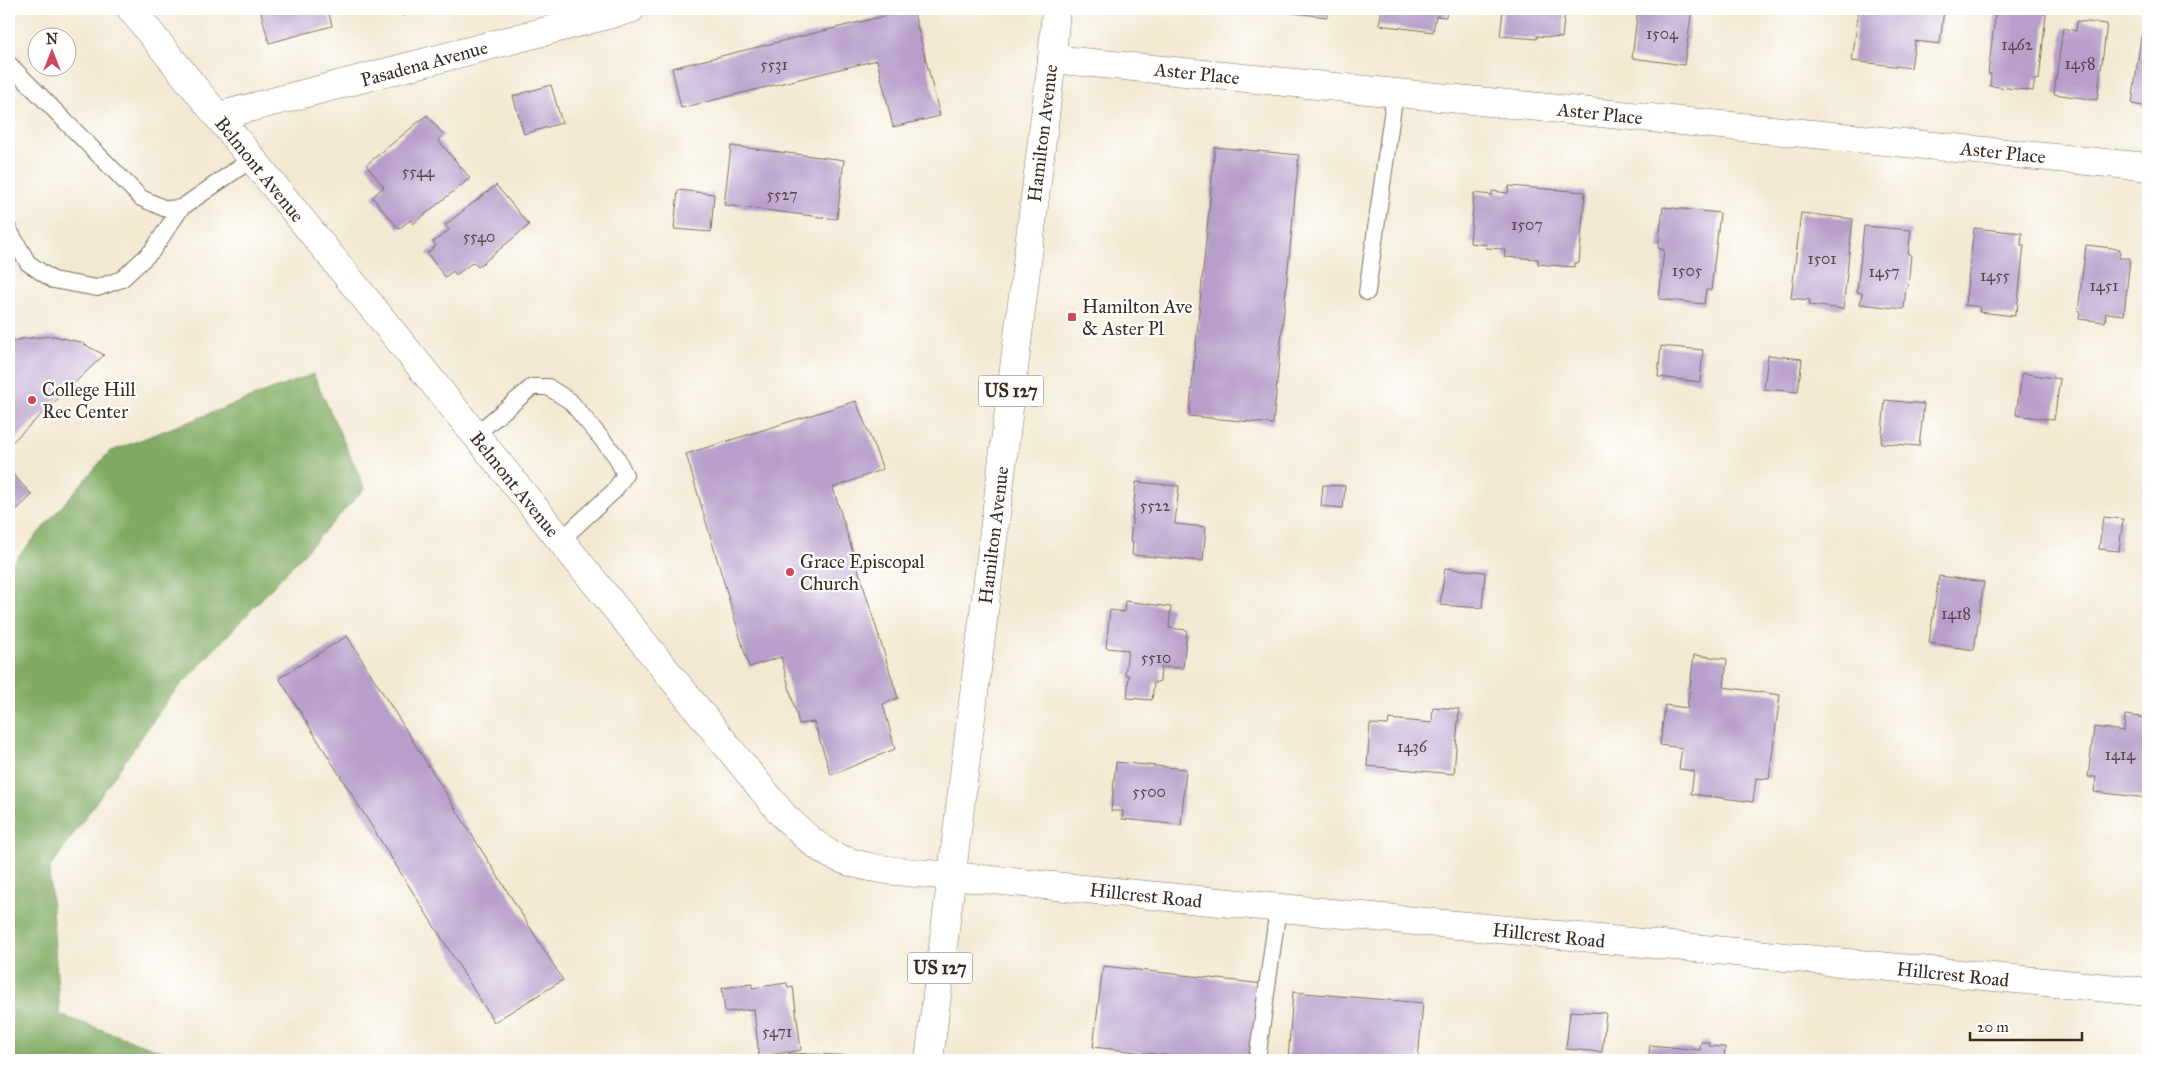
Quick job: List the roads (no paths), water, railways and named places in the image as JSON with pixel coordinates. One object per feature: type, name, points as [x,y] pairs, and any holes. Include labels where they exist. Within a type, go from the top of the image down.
[{"type":"street","name":"Belmont Avenue","points":[[131,9],[783,815],[799,831],[830,854],[869,867],[951,876]]},
{"type":"street","name":"Pasadena Avenue","points":[[218,116],[631,9]]},
{"type":"street","name":"Hamilton Avenue","points":[[929,1060],[1052,59],[1056,9]]},
{"type":"street","name":"Aster Place","points":[[1052,59],[2148,167]]},
{"type":"street","name":"Hillcrest Road","points":[[951,876],[2148,992]]},
{"type":"lane","points":[[9,64],[141,198],[166,209],[181,208]]},
{"type":"lane","points":[[1367,292],[1395,93]]},
{"type":"lane","points":[[9,230],[28,264],[53,280],[97,288],[122,279],[152,251],[181,208],[252,159]]},
{"type":"lane","points":[[475,435],[532,387],[548,387],[570,400],[616,456],[625,475],[614,491],[560,540]]},
{"type":"lane","points":[[1257,1060],[1278,908]]},
{"type":"place","name":"Hamilton Ave & Aster Pl","points":[[1072,317]]},
{"type":"place","name":"College Hill Rec Center","points":[[32,400]]},
{"type":"place","name":"Grace Episcopal Church","points":[[790,572]]}]
